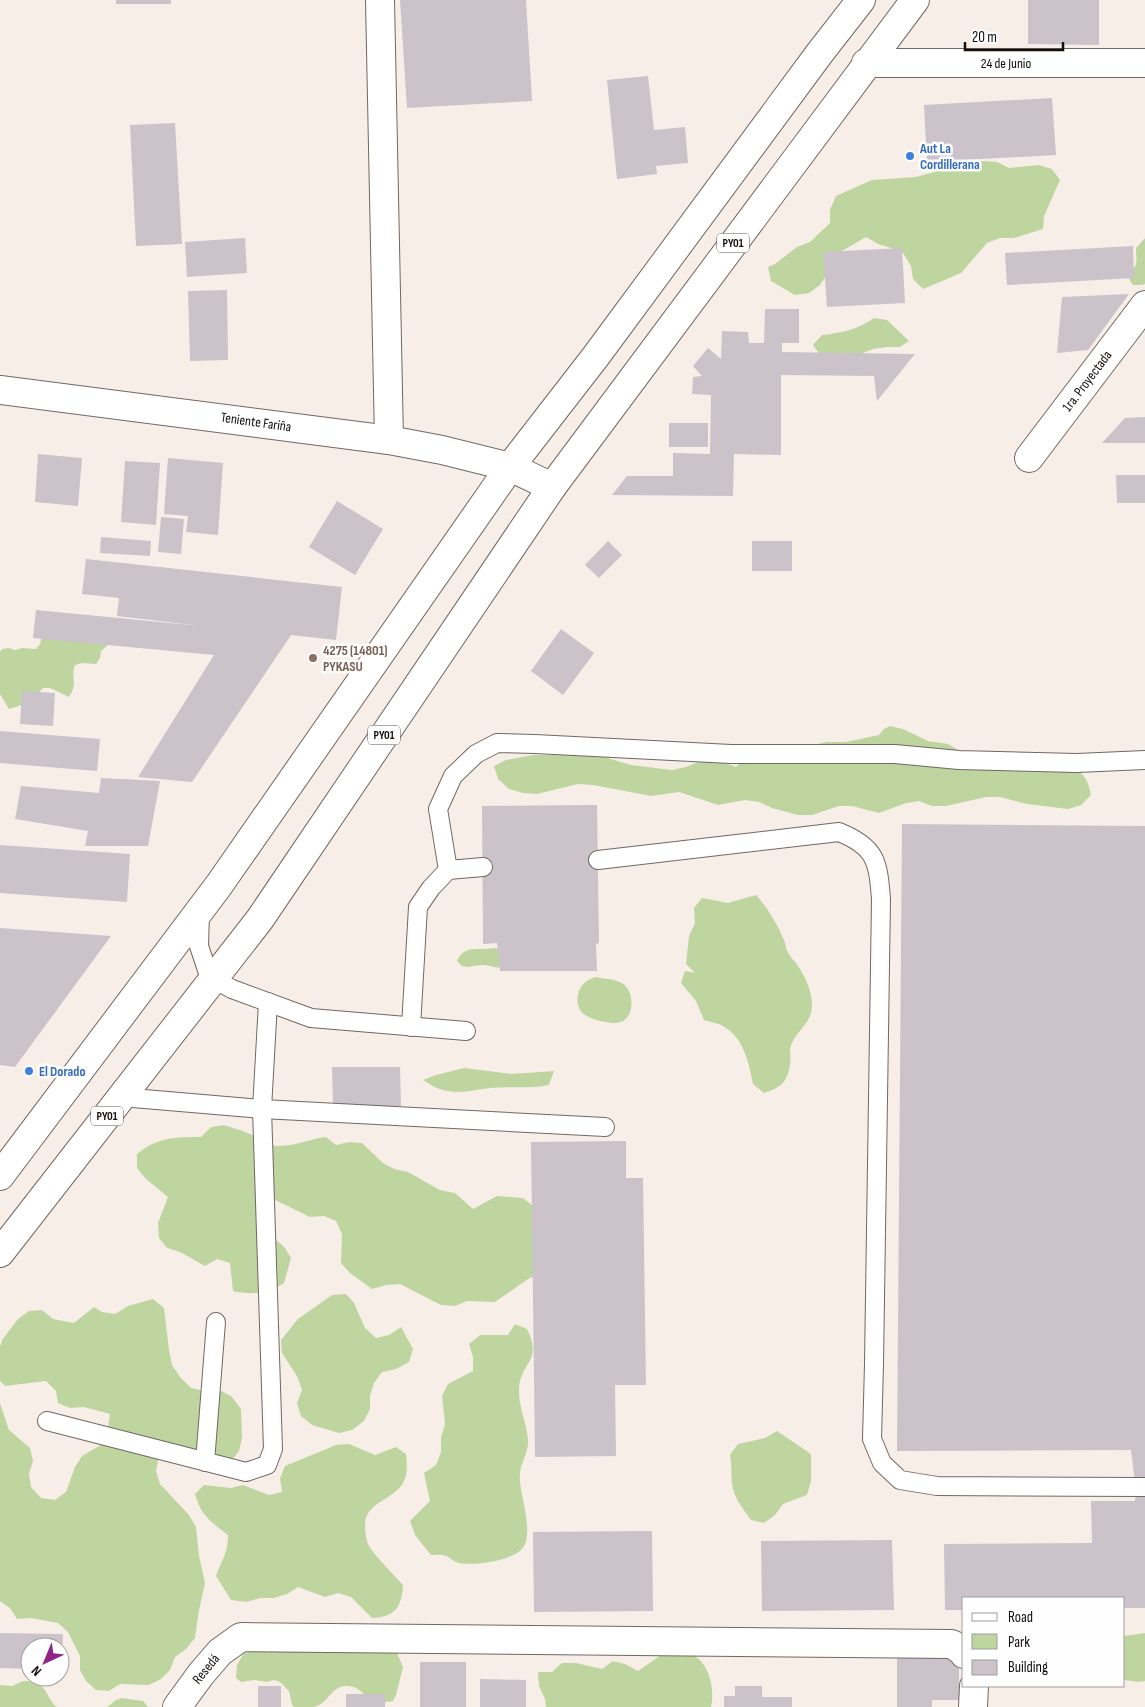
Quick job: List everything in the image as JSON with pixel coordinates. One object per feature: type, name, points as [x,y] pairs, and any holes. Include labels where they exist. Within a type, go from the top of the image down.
[{"type":"main road","points":[[380,0],[389,440]]},
{"type":"main road","points":[[0,1176],[200,911],[510,467],[596,356],[861,0]]},
{"type":"main road","name":"PY01","points":[[0,1253],[260,918],[552,487],[866,63],[915,0]]},
{"type":"main road","name":"24 de Junio","points":[[866,63],[1145,63]]},
{"type":"main road","name":"1ra. Proyectada","points":[[1028,458],[1145,305]]},
{"type":"main road","name":"Teniente Fariña","points":[[0,390],[389,440],[442,450],[510,467],[552,487]]},
{"type":"main road","name":"Resedá","points":[[177,1707],[220,1652],[241,1637],[952,1644],[962,1651]]},
{"type":"main road","points":[[973,1707],[974,1687]]},
{"type":"lane","points":[[448,870],[438,809],[453,776],[476,754],[497,744],[554,744],[731,754],[895,754],[959,760],[1076,763],[1145,760]]},
{"type":"lane","points":[[598,860],[839,832],[855,838],[869,848],[879,873],[881,899],[872,1439],[882,1462],[900,1480],[937,1486],[1145,1487]]},
{"type":"lane","points":[[411,1027],[418,907],[431,888],[448,870],[482,867]]},
{"type":"lane","points":[[200,911],[199,946],[207,970],[213,979],[232,990],[311,1018],[466,1031]]},
{"type":"lane","points":[[47,1421],[246,1472],[267,1464],[273,1449],[262,1109],[268,1002]]},
{"type":"lane","points":[[121,1097],[262,1109],[605,1127]]},
{"type":"lane","points":[[205,1462],[216,1322]]},
{"type":"green space","points":[[983,161],[997,162],[1009,168],[1039,165],[1052,169],[1060,180],[1044,216],[1043,229],[1014,238],[1000,238],[987,243],[961,273],[923,289],[913,279],[911,266],[903,253],[878,244],[866,237],[842,251],[820,285],[809,293],[795,295],[771,281],[768,267],[775,264],[797,247],[810,242],[830,223],[830,210],[836,196],[872,180],[916,177],[942,170],[970,166]]},
{"type":"green space","points":[[1145,238],[1145,284],[1133,285],[1129,279],[1130,272],[1136,264],[1136,248]]},
{"type":"green space","points":[[874,318],[887,320],[909,341],[900,347],[873,349],[848,359],[821,356],[813,345],[822,335],[850,330]]},
{"type":"green space","points":[[43,631],[106,631],[108,645],[101,651],[100,658],[96,664],[82,663],[75,665],[73,673],[74,683],[69,697],[50,688],[43,688],[28,703],[9,709],[0,694],[0,652],[2,649],[9,648],[15,650],[22,648],[36,649],[40,644]]},
{"type":"green space","points":[[890,726],[903,729],[928,741],[948,744],[971,758],[1074,767],[1086,779],[1091,795],[1081,805],[1068,809],[1027,804],[1000,797],[986,797],[946,806],[932,806],[919,801],[906,803],[879,813],[852,806],[839,806],[812,815],[798,815],[772,808],[759,802],[745,800],[718,805],[679,792],[651,796],[593,785],[578,784],[537,794],[523,793],[509,789],[498,779],[494,766],[506,760],[533,755],[589,755],[604,757],[631,765],[672,770],[686,767],[711,757],[736,767],[746,758],[826,742],[846,742],[879,735]]},
{"type":"green space","points":[[756,895],[772,916],[788,952],[803,974],[812,1000],[809,1018],[794,1039],[790,1049],[789,1070],[785,1080],[775,1089],[764,1093],[753,1084],[747,1060],[736,1037],[723,1026],[704,1020],[696,1001],[681,983],[685,971],[695,973],[686,964],[689,936],[695,923],[694,908],[702,898],[728,903]]},
{"type":"green space","points":[[494,948],[507,950],[504,967],[498,968],[483,965],[465,967],[457,961],[468,950]]},
{"type":"green space","points":[[596,977],[613,980],[627,987],[630,993],[631,1006],[627,1018],[612,1023],[586,1016],[580,1010],[577,999],[580,989],[586,981]]},
{"type":"green space","points":[[464,1068],[511,1074],[554,1071],[549,1085],[498,1087],[465,1092],[454,1092],[438,1088],[423,1080]]},
{"type":"green space","points":[[224,1125],[247,1133],[265,1143],[278,1146],[292,1145],[326,1137],[336,1145],[349,1142],[362,1143],[383,1163],[394,1169],[408,1172],[440,1190],[455,1193],[473,1209],[497,1196],[523,1198],[533,1206],[542,1273],[528,1279],[495,1302],[467,1301],[455,1306],[441,1305],[400,1284],[372,1289],[350,1273],[341,1263],[342,1234],[336,1221],[324,1216],[310,1217],[273,1199],[260,1205],[258,1222],[263,1231],[284,1247],[291,1258],[284,1283],[260,1293],[233,1291],[230,1263],[217,1259],[205,1266],[180,1252],[167,1248],[159,1238],[158,1223],[168,1197],[146,1179],[137,1168],[137,1154],[152,1144],[167,1139],[201,1137],[211,1127]]},
{"type":"green space","points":[[346,1294],[354,1303],[365,1328],[376,1338],[389,1335],[401,1327],[413,1349],[409,1362],[396,1369],[382,1372],[374,1383],[370,1396],[370,1409],[364,1421],[352,1430],[339,1433],[312,1425],[301,1416],[297,1403],[302,1390],[297,1376],[282,1353],[281,1340],[298,1319],[332,1295]]},
{"type":"green space","points":[[153,1299],[164,1308],[172,1365],[191,1388],[205,1391],[219,1390],[231,1396],[241,1409],[242,1438],[239,1451],[229,1464],[216,1471],[202,1471],[181,1454],[159,1456],[156,1471],[160,1484],[189,1515],[196,1527],[199,1556],[205,1583],[195,1638],[186,1649],[175,1657],[170,1670],[161,1679],[149,1685],[120,1684],[109,1691],[96,1690],[86,1681],[80,1670],[80,1656],[68,1632],[58,1623],[31,1618],[17,1619],[10,1608],[0,1601],[0,1403],[9,1430],[30,1448],[33,1461],[29,1474],[31,1487],[41,1498],[55,1500],[66,1492],[75,1467],[82,1456],[106,1442],[110,1414],[84,1407],[70,1408],[58,1403],[56,1391],[46,1381],[5,1386],[0,1381],[0,1347],[2,1340],[18,1319],[29,1311],[42,1310],[53,1319],[74,1323],[94,1307],[102,1312],[115,1314],[128,1306]]},
{"type":"green space","points":[[515,1324],[527,1329],[533,1348],[530,1361],[523,1372],[519,1388],[528,1440],[520,1475],[527,1527],[525,1544],[516,1554],[500,1560],[482,1563],[465,1564],[456,1562],[444,1555],[431,1555],[415,1535],[410,1521],[430,1501],[424,1473],[436,1465],[441,1452],[441,1438],[445,1424],[442,1396],[448,1384],[473,1371],[473,1357],[469,1344],[480,1335],[508,1335]]},
{"type":"green space","points":[[777,1431],[811,1454],[811,1481],[807,1495],[783,1504],[775,1515],[764,1523],[751,1520],[737,1499],[732,1484],[730,1455],[738,1444],[765,1438]]},
{"type":"green space","points":[[349,1444],[375,1455],[396,1447],[406,1454],[407,1471],[404,1481],[395,1493],[370,1511],[366,1517],[365,1525],[370,1548],[403,1585],[401,1599],[396,1609],[386,1616],[372,1618],[351,1597],[338,1593],[325,1597],[298,1587],[287,1594],[274,1598],[260,1598],[246,1602],[231,1600],[216,1576],[226,1552],[228,1535],[204,1513],[197,1502],[195,1494],[204,1485],[231,1488],[243,1485],[269,1495],[282,1492],[280,1478],[285,1466],[336,1445]]},
{"type":"green space","points":[[1145,1633],[1145,1681],[1125,1680],[1125,1636]]},
{"type":"green space","points":[[395,1648],[403,1667],[393,1701],[374,1701],[357,1689],[345,1686],[336,1689],[319,1705],[314,1707],[294,1707],[289,1691],[280,1682],[274,1680],[267,1682],[254,1680],[241,1682],[236,1678],[237,1665],[244,1653],[265,1650]]},
{"type":"green space","points":[[674,1650],[696,1657],[705,1666],[712,1687],[711,1707],[546,1707],[545,1699],[539,1686],[538,1672],[552,1672],[562,1663],[576,1663],[602,1669],[613,1661],[625,1664],[638,1671],[661,1655]]},
{"type":"green space","points":[[20,1682],[20,1687],[43,1687],[57,1707],[0,1707],[0,1685],[12,1686]]},
{"type":"green space","points":[[122,1698],[143,1701],[148,1707],[107,1707]]},
{"type":"building","points":[[116,0],[171,0],[171,4],[116,4]]},
{"type":"building","points":[[400,0],[526,0],[532,101],[407,108]]},
{"type":"building","points":[[1028,0],[1099,0],[1099,45],[1028,44]]},
{"type":"building","points":[[648,76],[654,130],[685,127],[688,163],[656,166],[657,174],[617,179],[607,80]]},
{"type":"building","points":[[1052,98],[1056,155],[927,162],[924,105]]},
{"type":"building","points":[[175,123],[182,244],[136,246],[130,125]]},
{"type":"building","points":[[245,238],[247,273],[187,277],[185,242]]},
{"type":"building","points":[[1133,246],[1134,278],[1007,285],[1005,253]]},
{"type":"building","points":[[902,248],[905,303],[827,307],[823,252]]},
{"type":"building","points":[[227,290],[228,360],[190,361],[188,291]]},
{"type":"building","points":[[1129,294],[1088,350],[1057,353],[1062,297]]},
{"type":"building","points":[[765,309],[799,309],[799,343],[782,343],[782,352],[915,354],[877,401],[874,376],[781,375],[781,455],[734,454],[733,496],[612,495],[627,476],[673,476],[673,453],[710,454],[711,395],[692,394],[693,377],[702,376],[693,366],[708,348],[721,359],[722,331],[748,332],[749,343],[764,343]]},
{"type":"building","points":[[1145,417],[1145,443],[1102,443],[1125,418]]},
{"type":"building","points":[[669,423],[708,423],[708,447],[669,447]]},
{"type":"building","points":[[38,454],[82,458],[78,506],[35,502]]},
{"type":"building","points":[[168,458],[223,463],[218,535],[186,532],[188,516],[164,514]]},
{"type":"building","points":[[125,461],[160,463],[156,525],[121,522]]},
{"type":"building","points":[[1116,475],[1145,475],[1145,503],[1117,503]]},
{"type":"building","points":[[337,501],[383,529],[355,575],[309,547]]},
{"type":"building","points":[[161,517],[184,519],[181,554],[158,552]]},
{"type":"building","points":[[101,537],[151,541],[150,556],[100,553]]},
{"type":"building","points":[[608,541],[622,555],[599,578],[585,565]]},
{"type":"building","points":[[752,541],[792,541],[792,571],[752,571]]},
{"type":"building","points":[[86,559],[342,587],[336,640],[291,635],[192,782],[138,777],[214,655],[33,638],[36,610],[201,626],[117,616],[119,598],[82,594]]},
{"type":"building","points":[[561,629],[594,653],[563,695],[531,671]]},
{"type":"building","points":[[22,691],[55,693],[53,726],[20,724]]},
{"type":"building","points":[[0,731],[100,739],[97,771],[0,763]]},
{"type":"building","points":[[101,778],[160,781],[148,846],[85,846],[88,831],[15,819],[21,786],[99,793]]},
{"type":"building","points":[[597,805],[599,943],[596,944],[597,971],[500,971],[497,943],[483,944],[482,806]]},
{"type":"building","points":[[902,824],[1145,826],[1145,1608],[1125,1608],[1125,1597],[962,1597],[962,1610],[945,1610],[944,1544],[1092,1543],[1091,1501],[1135,1501],[1136,1492],[1131,1450],[897,1451]]},
{"type":"building","points":[[0,845],[130,854],[127,902],[0,893]]},
{"type":"building","points":[[0,928],[111,936],[15,1067],[0,1065]]},
{"type":"building","points":[[332,1067],[400,1067],[401,1106],[333,1107]]},
{"type":"building","points":[[626,1141],[626,1178],[643,1178],[646,1385],[615,1385],[616,1456],[535,1457],[531,1142]]},
{"type":"building","points":[[652,1531],[653,1611],[534,1612],[533,1532]]},
{"type":"building","points":[[892,1540],[894,1610],[762,1611],[761,1541]]},
{"type":"building","points":[[0,1633],[63,1634],[63,1637],[20,1637],[20,1669],[0,1668]]},
{"type":"building","points":[[897,1655],[959,1655],[959,1700],[932,1700],[932,1707],[897,1707]]},
{"type":"building","points":[[420,1662],[466,1662],[466,1707],[420,1707]]},
{"type":"building","points":[[480,1679],[526,1680],[526,1707],[480,1707]]},
{"type":"building","points":[[258,1686],[281,1686],[281,1707],[258,1707]]},
{"type":"building","points":[[735,1686],[762,1686],[762,1697],[792,1697],[792,1707],[724,1707],[724,1696],[735,1696]]},
{"type":"building","points":[[346,1694],[385,1694],[385,1707],[346,1707]]},
{"type":"place","name":"Aut La Cordillerana","points":[[910,156]]},
{"type":"place","name":"4275 (14801) PYKASU","points":[[313,658]]},
{"type":"place","name":"El Dorado","points":[[29,1071]]}]
